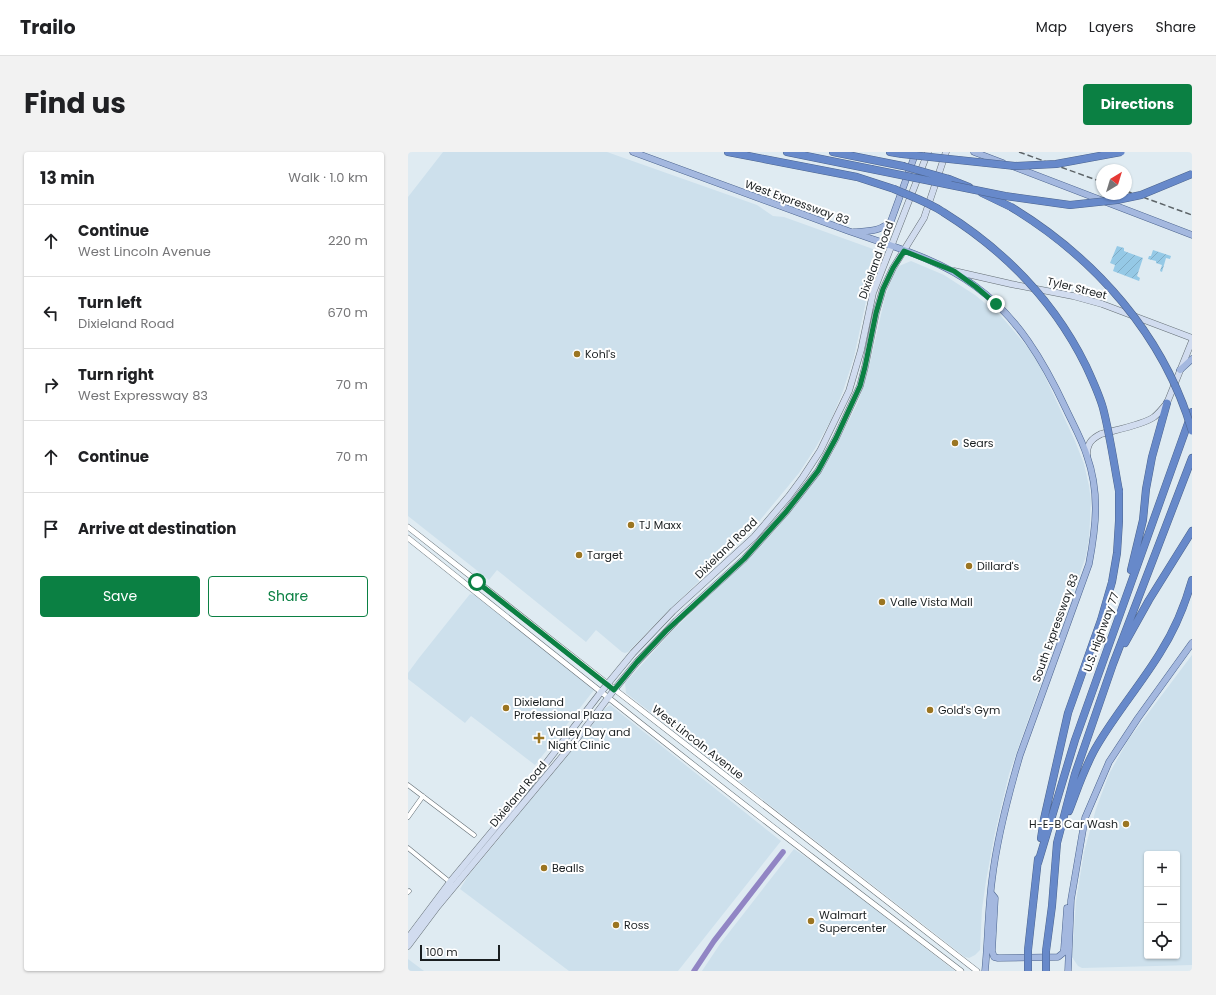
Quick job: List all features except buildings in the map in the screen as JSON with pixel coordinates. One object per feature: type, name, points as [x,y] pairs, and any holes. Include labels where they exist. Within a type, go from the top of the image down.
[{"type":"highway","points":[[728,152],[857,177],[894,188],[942,211],[988,243],[1023,275],[1053,310],[1078,350],[1103,408],[1119,491],[1120,521],[1117,553],[1112,582],[1101,620],[1068,713],[1044,818],[1028,950],[1028,971]]},
{"type":"highway","points":[[788,152],[1005,196],[1070,204],[1117,200],[1141,195],[1192,174]]},
{"type":"highway","points":[[833,152],[903,166],[949,179],[992,198],[1039,225],[1084,260],[1116,293],[1138,321],[1174,382],[1185,408],[1192,431]]},
{"type":"highway","points":[[890,152],[1015,166],[1056,164],[1121,152]]},
{"type":"highway","points":[[1124,603],[1143,520],[1146,489],[1152,458],[1167,403]]},
{"type":"highway","name":"U.S. Highway 77","points":[[1038,863],[1075,740],[1192,412]]},
{"type":"highway","name":"U.S. Highway 77","points":[[1057,843],[1075,774],[1113,664],[1192,458]]},
{"type":"highway","points":[[1113,664],[1149,600],[1192,531]]},
{"type":"highway","points":[[1046,971],[1046,951],[1052,906],[1057,843],[1083,773],[1103,736],[1161,652],[1176,624],[1192,580]]},
{"type":"main road","name":"West Expressway 83","points":[[633,152],[891,246],[954,271]]},
{"type":"main road","points":[[851,232],[874,231],[884,227],[891,220],[916,152]]},
{"type":"main road","name":"Dixieland Road","points":[[408,938],[452,884],[607,684],[651,634],[754,537],[788,496],[820,451],[849,391],[861,350],[873,293],[928,152]]},
{"type":"main road","name":"Dixieland Road","points":[[408,946],[452,884],[576,740],[608,697],[637,662],[666,631],[744,559],[786,512],[818,471],[836,438],[860,386],[876,313],[883,289],[893,268],[924,218],[946,152]]},
{"type":"main road","points":[[974,152],[1192,235]]},
{"type":"main road","name":"Tyler Street","points":[[954,271],[1010,284],[1079,297],[1102,304],[1192,338]]},
{"type":"main road","name":"South Expressway 83","points":[[954,271],[996,304],[1016,324],[1029,340],[1050,376],[1087,455],[1093,478],[1096,502],[1094,539],[1089,564],[1022,748],[1002,821],[992,881],[985,971]]},
{"type":"main road","points":[[1087,455],[1088,445],[1094,438],[1101,434],[1147,421],[1154,417],[1167,403],[1192,341]]},
{"type":"main road","points":[[1180,370],[1192,359]]},
{"type":"main road","points":[[1068,971],[1071,900],[1085,818],[1109,762],[1138,718],[1192,643]]},
{"type":"main road","points":[[991,893],[995,897],[992,951],[994,957],[998,958],[1060,956],[1064,949],[1066,915],[1071,900]]},
{"type":"street","name":"West Lincoln Avenue","points":[[408,527],[614,690],[976,971]]},
{"type":"street","name":"West Lincoln Avenue","points":[[408,538],[813,858],[961,971]]},
{"type":"street","points":[[408,785],[474,835]]},
{"type":"street","points":[[408,817],[423,796]]},
{"type":"street","points":[[408,848],[452,884]]},
{"type":"shaded area","points":[[443,152],[607,152],[757,205],[773,216],[784,217],[873,249],[880,253],[880,259],[866,301],[854,357],[843,391],[831,420],[816,447],[799,473],[751,531],[628,652],[622,652],[596,630],[586,642],[497,570],[489,580],[408,516],[408,197]]},
{"type":"shaded area","points":[[1117,246],[1124,248],[1124,251],[1143,258],[1137,276],[1140,278],[1139,281],[1113,271],[1115,265],[1110,263]]},
{"type":"shaded area","points":[[1153,250],[1171,256],[1170,259],[1166,258],[1162,272],[1160,271],[1162,265],[1156,263],[1156,261],[1148,259]]},
{"type":"shaded area","points":[[911,261],[944,275],[975,295],[1001,316],[1031,351],[1042,370],[1075,441],[1084,464],[1091,501],[1089,539],[1086,556],[1009,774],[994,837],[986,881],[982,909],[980,950],[969,958],[965,957],[626,693],[625,683],[673,630],[754,553],[777,528],[813,483],[833,452],[858,402],[869,367],[885,297],[893,275],[899,266]]},
{"type":"shaded area","points":[[470,594],[475,595],[594,690],[535,765],[471,716],[465,723],[408,679],[408,673]]},
{"type":"shaded area","points":[[1192,655],[1192,965],[1082,968],[1078,966],[1072,957],[1076,901],[1084,852],[1096,809],[1109,774],[1128,740]]},
{"type":"shaded area","points":[[610,705],[781,841],[678,971],[569,971],[460,889],[468,876],[582,738],[604,709]]},
{"type":"shaded area","points":[[794,849],[826,871],[955,971],[702,971],[720,944]]},
{"type":"shaded area","points":[[408,959],[424,971],[408,971]]},
{"type":"waterway","points":[[694,971],[714,941],[783,852]]},
{"type":"railway","points":[[1019,152],[1096,180]]},
{"type":"railway","points":[[1132,193],[1192,215]]},
{"type":"place","name":"Kohl's","points":[[577,354]]},
{"type":"place","name":"Sears","points":[[955,443]]},
{"type":"place","name":"TJ Maxx","points":[[631,525]]},
{"type":"place","name":"Target","points":[[579,555]]},
{"type":"place","name":"Dillard's","points":[[969,566]]},
{"type":"place","name":"Valle Vista Mall","points":[[882,602]]},
{"type":"place","name":"Dixieland Professional Plaza","points":[[506,708]]},
{"type":"place","name":"Gold's Gym","points":[[930,710]]},
{"type":"place","name":"Valley Day and Night Clinic","points":[[539,738]]},
{"type":"place","name":"H-E-B Car Wash","points":[[1126,824]]},
{"type":"place","name":"Bealls","points":[[544,868]]},
{"type":"place","name":"Walmart Supercenter","points":[[811,921]]},
{"type":"place","name":"Ross","points":[[616,925]]},
{"type":"route","points":[[477,582],[614,690],[637,662],[666,631],[744,559],[786,512],[818,471],[836,438],[860,386],[876,313],[883,289],[887,278],[904,251],[954,271],[996,304]]}]
